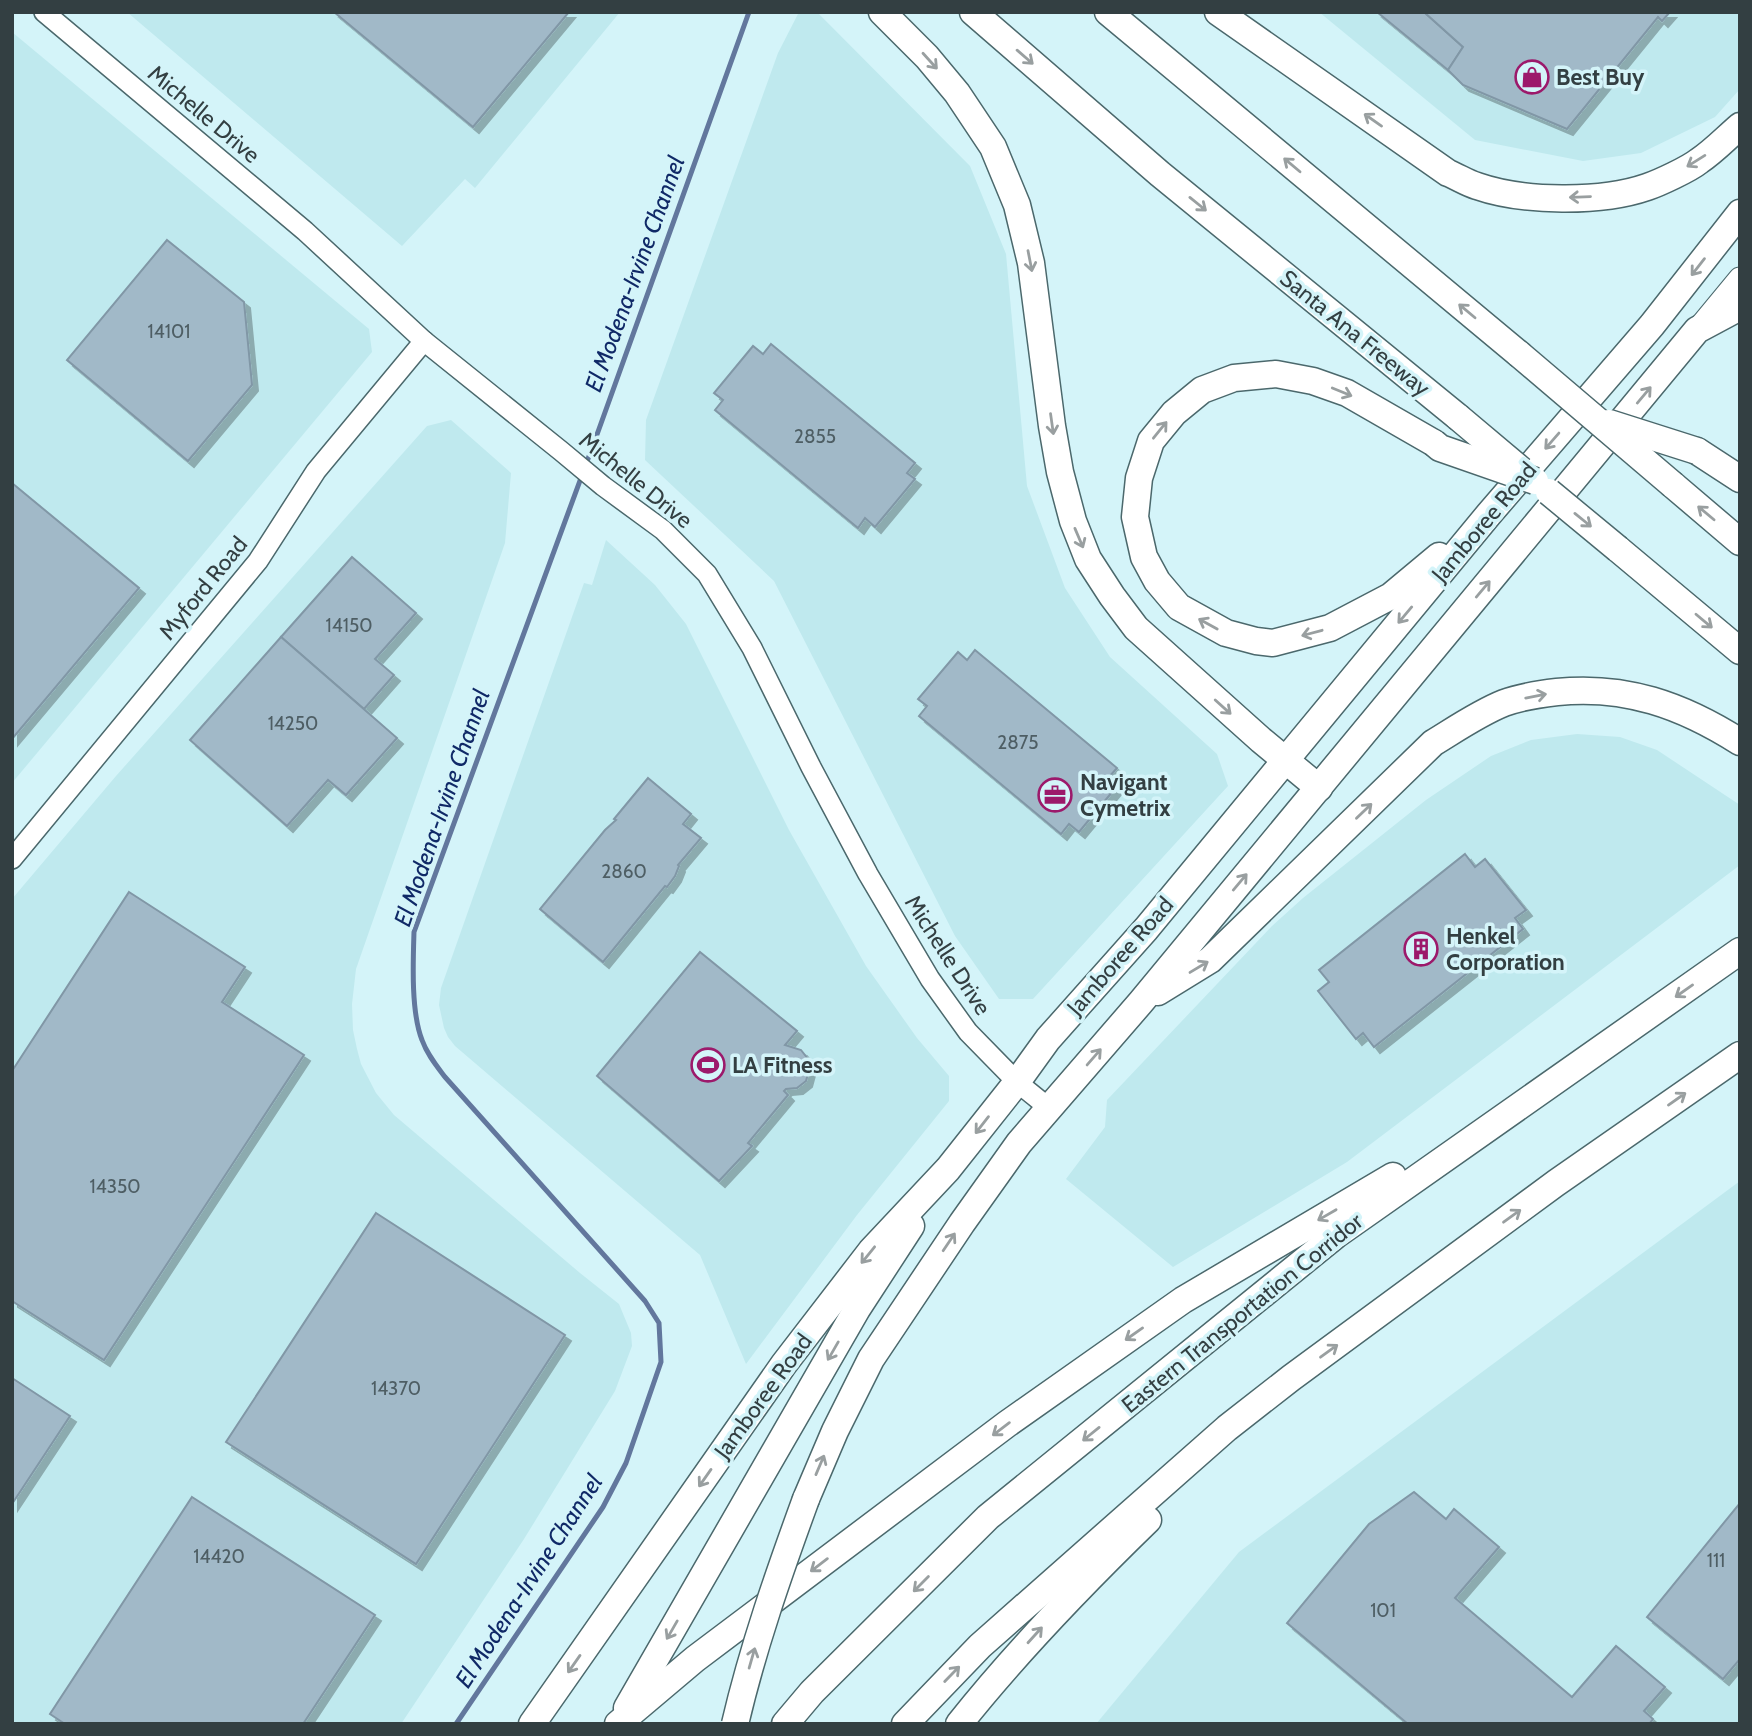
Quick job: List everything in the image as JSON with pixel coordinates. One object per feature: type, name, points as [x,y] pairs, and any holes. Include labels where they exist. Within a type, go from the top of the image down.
[{"type":"highway","points":[[882,12],[927,57],[957,93],[993,147],[1017,205],[1031,263],[1060,472],[1073,521],[1088,559],[1136,628],[1319,788]]},
{"type":"highway","name":"Santa Ana Freeway","points":[[973,12],[1160,174],[1740,651]]},
{"type":"highway","points":[[1108,12],[1740,542]]},
{"type":"highway","points":[[1218,12],[1448,173],[1477,186],[1509,194],[1547,198],[1589,197],[1647,187],[1699,162],[1740,126]]},
{"type":"highway","name":"Jamboree Road","points":[[532,1724],[784,1364],[871,1251],[948,1169],[1048,1038],[1155,918],[1489,514],[1652,325],[1740,213]]},
{"type":"highway","points":[[1697,330],[1740,307]]},
{"type":"highway","name":"Jamboree Road","points":[[735,1724],[765,1612],[806,1499],[835,1431],[871,1359],[1005,1163],[1697,330]]},
{"type":"highway","points":[[1489,514],[1391,596],[1330,628],[1273,643],[1226,633],[1180,607],[1157,581],[1144,557],[1135,517],[1139,478],[1151,442],[1174,412],[1202,390],[1234,378],[1276,374],[1313,381],[1347,393],[1440,448],[1535,481]]},
{"type":"highway","points":[[1596,419],[1697,451],[1740,479]]},
{"type":"highway","points":[[1141,1002],[1210,960],[1433,743],[1503,704],[1570,691],[1624,693],[1682,710],[1740,742]]},
{"type":"highway","name":"Eastern Transportation Corridor","points":[[785,1724],[812,1692],[988,1517],[1336,1235],[1740,951]]},
{"type":"highway","points":[[905,1724],[979,1646],[1227,1428],[1556,1183],[1740,1055]]},
{"type":"highway","points":[[618,1724],[695,1659],[1007,1424],[1183,1300],[1394,1176],[1475,1138]]},
{"type":"highway","points":[[618,1724],[857,1309],[948,1169]]},
{"type":"highway","points":[[959,1724],[988,1687],[1079,1587],[1291,1378]]},
{"type":"main road","name":"Jamboree Road","points":[[1697,330],[1740,279]]},
{"type":"street","name":"Michelle Drive","points":[[44,12],[305,231],[424,341],[603,486],[663,530],[708,574],[752,648],[868,874],[930,979],[968,1032],[1017,1082],[1049,1108]]},
{"type":"street","name":"Myford Road","points":[[12,859],[258,561],[316,471],[424,341]]},
{"type":"shaded area","points":[[127,12],[620,12],[475,188],[465,179],[402,246]]},
{"type":"shaded area","points":[[799,12],[817,12],[970,166],[1006,254],[1027,486],[1065,588],[1110,657],[1217,754],[1228,786],[1033,999],[999,999],[955,936],[774,581],[645,460],[646,420],[778,53]]},
{"type":"shaded area","points":[[1319,12],[1740,12],[1740,89],[1715,117],[1641,153],[1583,161],[1475,140]]},
{"type":"shaded area","points":[[12,32],[369,329],[372,352],[12,783]]},
{"type":"shaded area","points":[[451,420],[511,473],[505,543],[356,969],[352,1004],[353,1030],[361,1064],[376,1093],[394,1115],[619,1304],[631,1333],[632,1346],[615,1391],[524,1539],[401,1724],[12,1724],[12,899],[116,776],[427,426]]},
{"type":"shaded area","points":[[606,540],[655,585],[686,624],[789,830],[866,966],[917,1038],[949,1076],[949,1101],[857,1215],[746,1364],[700,1255],[455,1046],[444,1028],[439,1005],[441,988],[584,583],[592,585]]},
{"type":"shaded area","points":[[1577,734],[1620,737],[1657,750],[1740,805],[1740,865],[1347,1162],[1173,1267],[1066,1179],[1105,1127],[1107,1100],[1272,926],[1303,898],[1426,800],[1491,756],[1531,740]]},
{"type":"shaded area","points":[[1740,1181],[1740,1724],[1096,1724],[1239,1552]]},
{"type":"building","points":[[334,12],[569,12],[473,127]]},
{"type":"building","points":[[1377,12],[1424,12],[1463,47],[1448,70]]},
{"type":"building","name":"Best Buy","points":[[1424,12],[1670,12],[1662,21],[1658,17],[1567,129],[1463,85],[1448,70],[1463,47]]},
{"type":"building","points":[[167,240],[244,302],[252,385],[188,461],[67,360]]},
{"type":"building","points":[[771,344],[915,463],[907,473],[915,479],[875,527],[865,518],[858,528],[715,410],[723,400],[714,393],[753,346],[763,354]]},
{"type":"building","points":[[12,483],[139,588],[12,739]]},
{"type":"building","points":[[352,557],[416,613],[375,659],[394,675],[364,709],[281,637]]},
{"type":"building","points":[[281,637],[397,738],[346,795],[328,780],[287,826],[190,740]]},
{"type":"building","points":[[975,650],[1117,768],[1109,777],[1118,785],[1079,832],[1069,824],[1061,834],[919,716],[927,706],[918,699],[958,652],[967,660]]},
{"type":"building","points":[[648,778],[691,814],[683,824],[701,838],[678,865],[675,876],[667,887],[665,886],[603,962],[540,909]]},
{"type":"building","name":"Henkel Corporation","points":[[1465,854],[1475,867],[1485,859],[1526,910],[1515,918],[1523,929],[1374,1047],[1363,1033],[1356,1039],[1318,991],[1329,982],[1319,970]]},
{"type":"building","points":[[129,892],[245,967],[222,1002],[304,1055],[104,1360],[12,1301],[12,1071]]},
{"type":"building","name":"LA Fitness","points":[[700,952],[797,1031],[785,1045],[801,1050],[810,1066],[806,1081],[797,1088],[784,1091],[788,1095],[748,1143],[752,1146],[719,1181],[597,1076]]},
{"type":"building","points":[[376,1213],[565,1335],[416,1564],[226,1442]]},
{"type":"building","points":[[12,1378],[70,1416],[12,1504]]},
{"type":"building","points":[[1414,1492],[1446,1519],[1454,1509],[1499,1547],[1455,1598],[1572,1697],[1616,1646],[1665,1687],[1644,1711],[1653,1719],[1649,1724],[1408,1724],[1287,1623],[1369,1524]]},
{"type":"building","points":[[192,1497],[375,1615],[303,1724],[65,1724],[50,1714]]},
{"type":"building","points":[[1740,1503],[1740,1659],[1723,1679],[1647,1617]]},
{"type":"waterway","name":"El Modena-Irvine Channel","points":[[456,1724],[603,1507],[626,1463],[661,1362],[659,1323],[645,1301],[445,1077],[429,1055],[418,1029],[416,1016],[414,932],[749,12]]},
{"type":"place","name":"Best Buy","points":[[1532,77]]},
{"type":"place","name":"Navigant Cymetrix","points":[[1055,795]]},
{"type":"place","name":"Henkel Corporation","points":[[1421,949]]},
{"type":"place","name":"LA Fitness","points":[[708,1065]]}]
